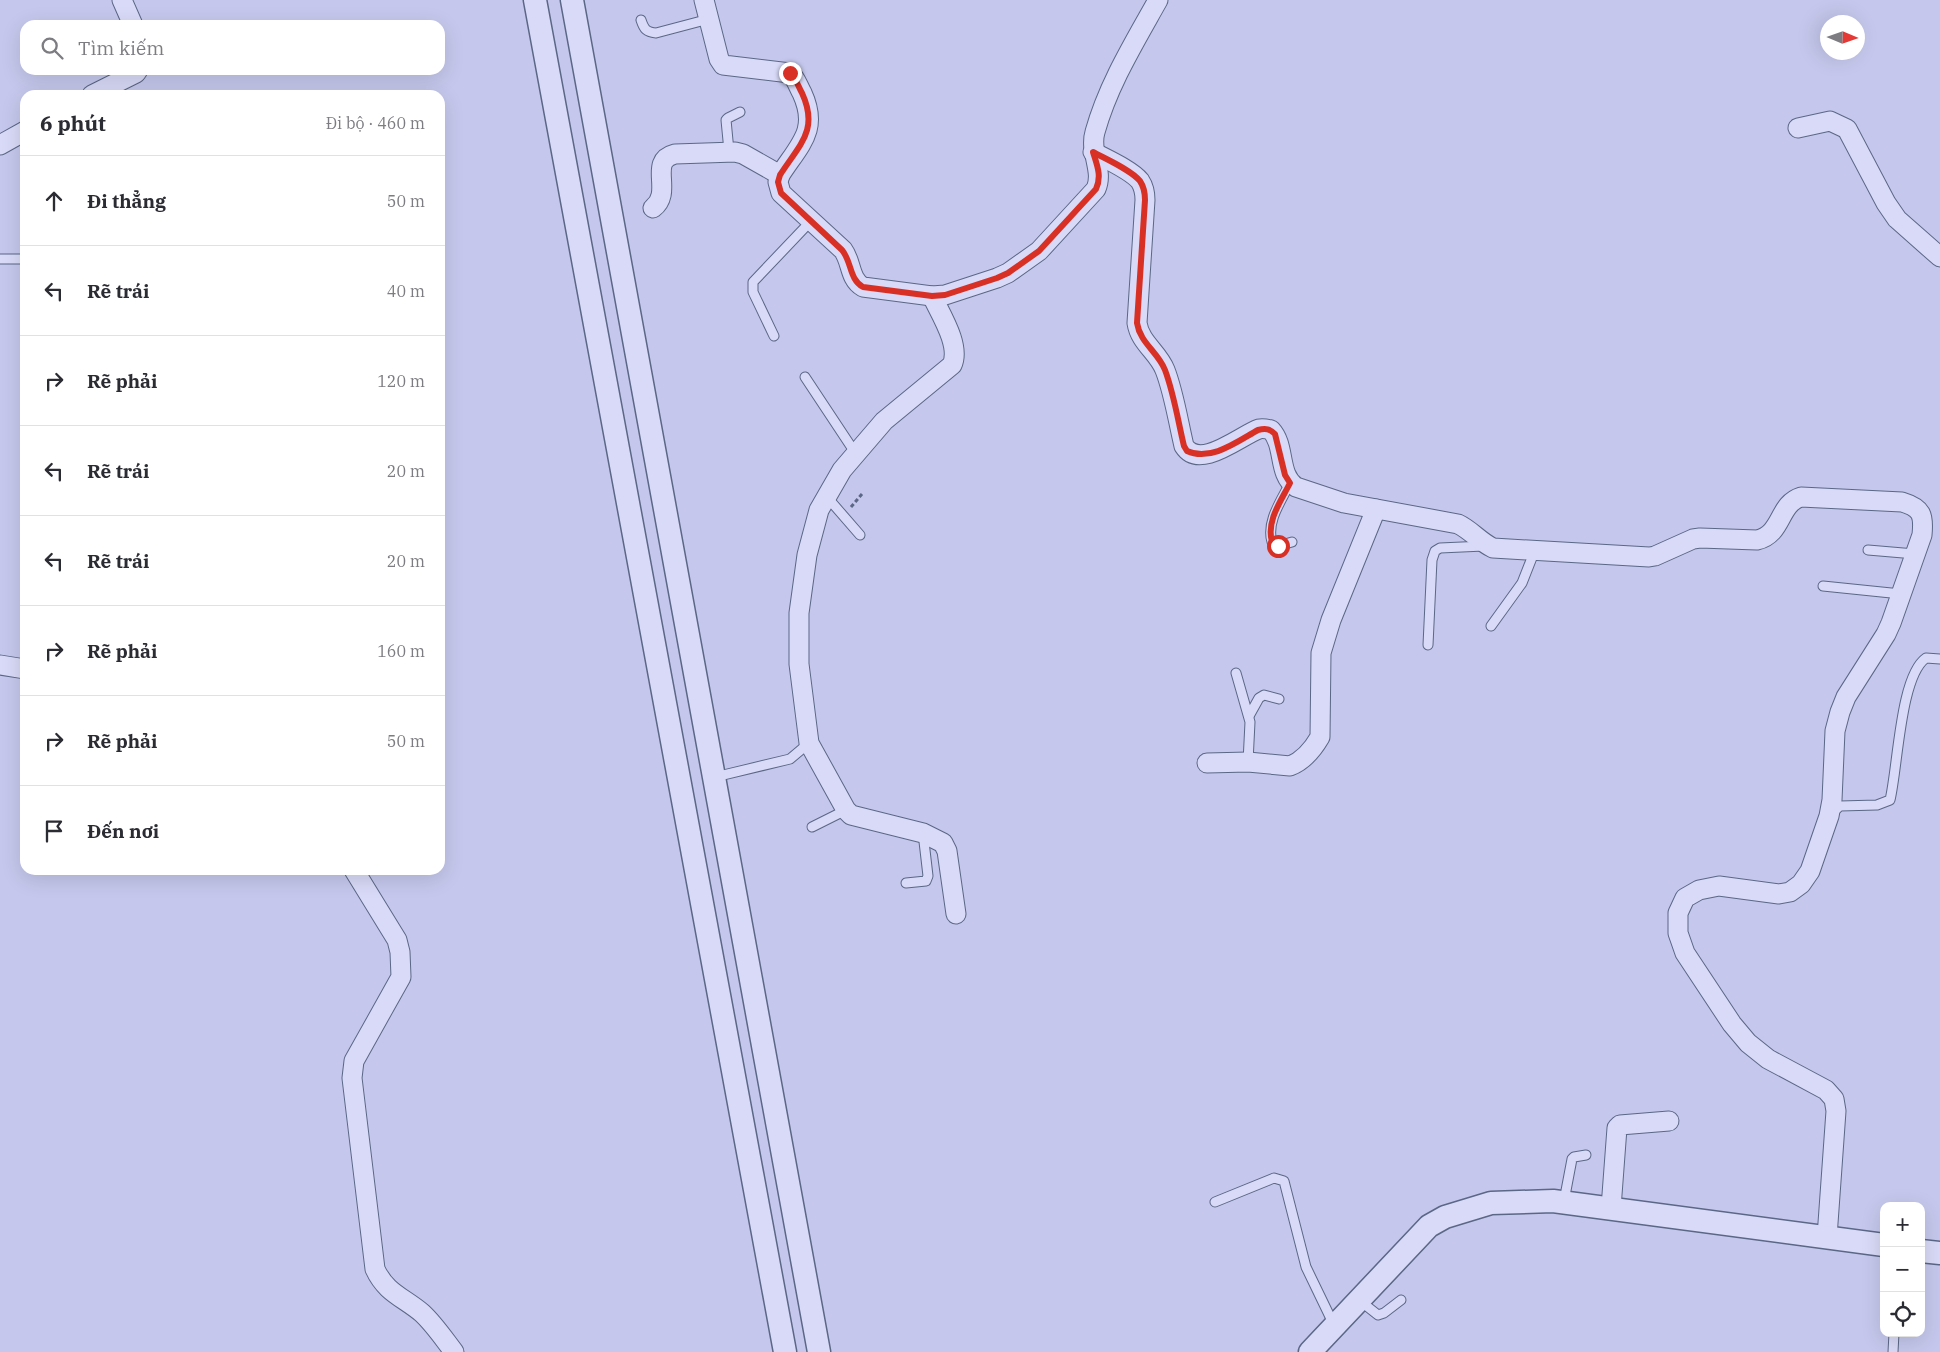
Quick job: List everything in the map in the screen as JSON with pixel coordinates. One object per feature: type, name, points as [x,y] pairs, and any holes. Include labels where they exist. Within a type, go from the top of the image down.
[{"type":"street","points":[[122,0],[131,20]]},
{"type":"street","points":[[535,0],[785,1352]]},
{"type":"street","points":[[572,0],[819,1352]]},
{"type":"street","points":[[704,0],[719,59],[723,65],[784,71],[794,77],[808,107],[809,124],[806,133],[780,175],[778,182],[781,193],[848,257],[853,277],[857,284],[863,287],[932,296],[945,295],[1008,273],[1039,251],[1096,189],[1099,182],[1099,174],[1093,152],[1094,133],[1112,86],[1158,0]]},
{"type":"street","points":[[102,90],[132,75]]},
{"type":"street","points":[[1798,128],[1830,121],[1847,129],[1897,219],[1940,257]]},
{"type":"street","points":[[0,145],[20,134]]},
{"type":"street","points":[[653,208],[660,203],[662,196],[663,160],[668,156],[729,150],[743,154],[780,175]]},
{"type":"street","points":[[1093,152],[1132,174],[1140,181],[1144,190],[1138,331],[1164,368],[1184,446],[1187,451],[1193,454],[1218,451],[1258,430],[1271,430],[1278,441],[1285,475],[1290,483],[1296,487],[1344,504],[1458,524],[1467,528],[1486,546],[1493,548],[1649,557],[1656,556],[1693,539],[1757,540],[1766,538],[1773,531],[1788,504],[1801,497],[1902,502],[1913,505],[1920,512],[1923,523],[1922,535],[1886,634],[1846,697],[1840,712],[1835,730],[1832,800],[1829,816],[1810,871],[1801,884],[1790,892],[1779,894],[1718,886],[1698,890],[1685,898],[1678,913],[1678,933],[1686,953],[1737,1030],[1748,1043],[1768,1059],[1826,1090],[1834,1099],[1836,1111],[1828,1237]]},
{"type":"street","points":[[932,296],[955,347],[956,357],[952,365],[884,421],[842,470],[819,510],[807,555],[799,614],[800,664],[809,743],[846,810],[851,815],[923,833],[943,843],[947,851],[956,914]]},
{"type":"street","points":[[1207,763],[1248,762],[1290,766],[1297,764],[1314,748],[1320,738],[1321,653],[1331,620],[1376,510]]},
{"type":"street","points":[[0,665],[20,668]]},
{"type":"street","points":[[357,875],[397,940],[401,967],[401,977],[354,1061],[352,1078],[375,1269],[381,1282],[421,1312],[454,1352]]},
{"type":"street","points":[[1611,1208],[1617,1128],[1620,1125],[1669,1121]]},
{"type":"street","points":[[1310,1352],[1429,1226],[1445,1217],[1491,1203],[1564,1201],[1880,1244]]},
{"type":"street","points":[[1925,1251],[1940,1253]]},
{"type":"lane","points":[[641,20],[644,29],[656,33],[709,19]]},
{"type":"lane","points":[[729,150],[726,120],[740,112]]},
{"type":"lane","points":[[774,336],[753,292],[754,282],[811,221]]},
{"type":"lane","points":[[0,258],[20,259]]},
{"type":"lane","points":[[805,377],[856,454]]},
{"type":"lane","points":[[1290,483],[1274,513],[1270,537],[1272,542],[1278,546],[1292,542]]},
{"type":"lane","points":[[827,497],[860,535]]},
{"type":"lane","points":[[1428,645],[1434,551],[1440,548],[1486,546]]},
{"type":"lane","points":[[1491,626],[1518,590],[1535,550]]},
{"type":"lane","points":[[1868,550],[1915,554]]},
{"type":"lane","points":[[1823,586],[1901,594]]},
{"type":"lane","points":[[1829,816],[1840,806],[1877,805],[1890,800],[1904,706],[1916,669],[1926,658],[1940,659]]},
{"type":"lane","points":[[1236,673],[1249,716],[1248,762]]},
{"type":"lane","points":[[1249,716],[1259,698],[1264,695],[1279,699]]},
{"type":"lane","points":[[714,778],[790,759],[809,743]]},
{"type":"lane","points":[[812,827],[846,810]]},
{"type":"lane","points":[[906,883],[926,881],[928,876],[923,833]]},
{"type":"lane","points":[[1564,1201],[1572,1159],[1586,1155]]},
{"type":"lane","points":[[1215,1202],[1274,1178],[1284,1181],[1310,1279],[1335,1326]]},
{"type":"lane","points":[[1359,1300],[1378,1315],[1384,1313],[1401,1300]]},
{"type":"lane","points":[[1893,1352],[1894,1337]]},
{"type":"path","points":[[843,516],[862,494]]},
{"type":"route","points":[[790,73],[794,77],[808,107],[809,124],[806,133],[780,175],[778,182],[781,193],[842,250],[848,257],[853,277],[857,284],[863,287],[932,296],[945,295],[1008,273],[1050,241],[1096,189],[1099,182],[1099,174],[1093,152],[1132,174],[1140,181],[1144,190],[1145,200],[1138,331],[1164,368],[1184,446],[1187,451],[1199,454],[1225,449],[1264,428],[1271,430],[1275,434],[1285,475],[1290,483],[1274,513],[1271,523],[1270,537],[1272,542],[1278,546]]}]
